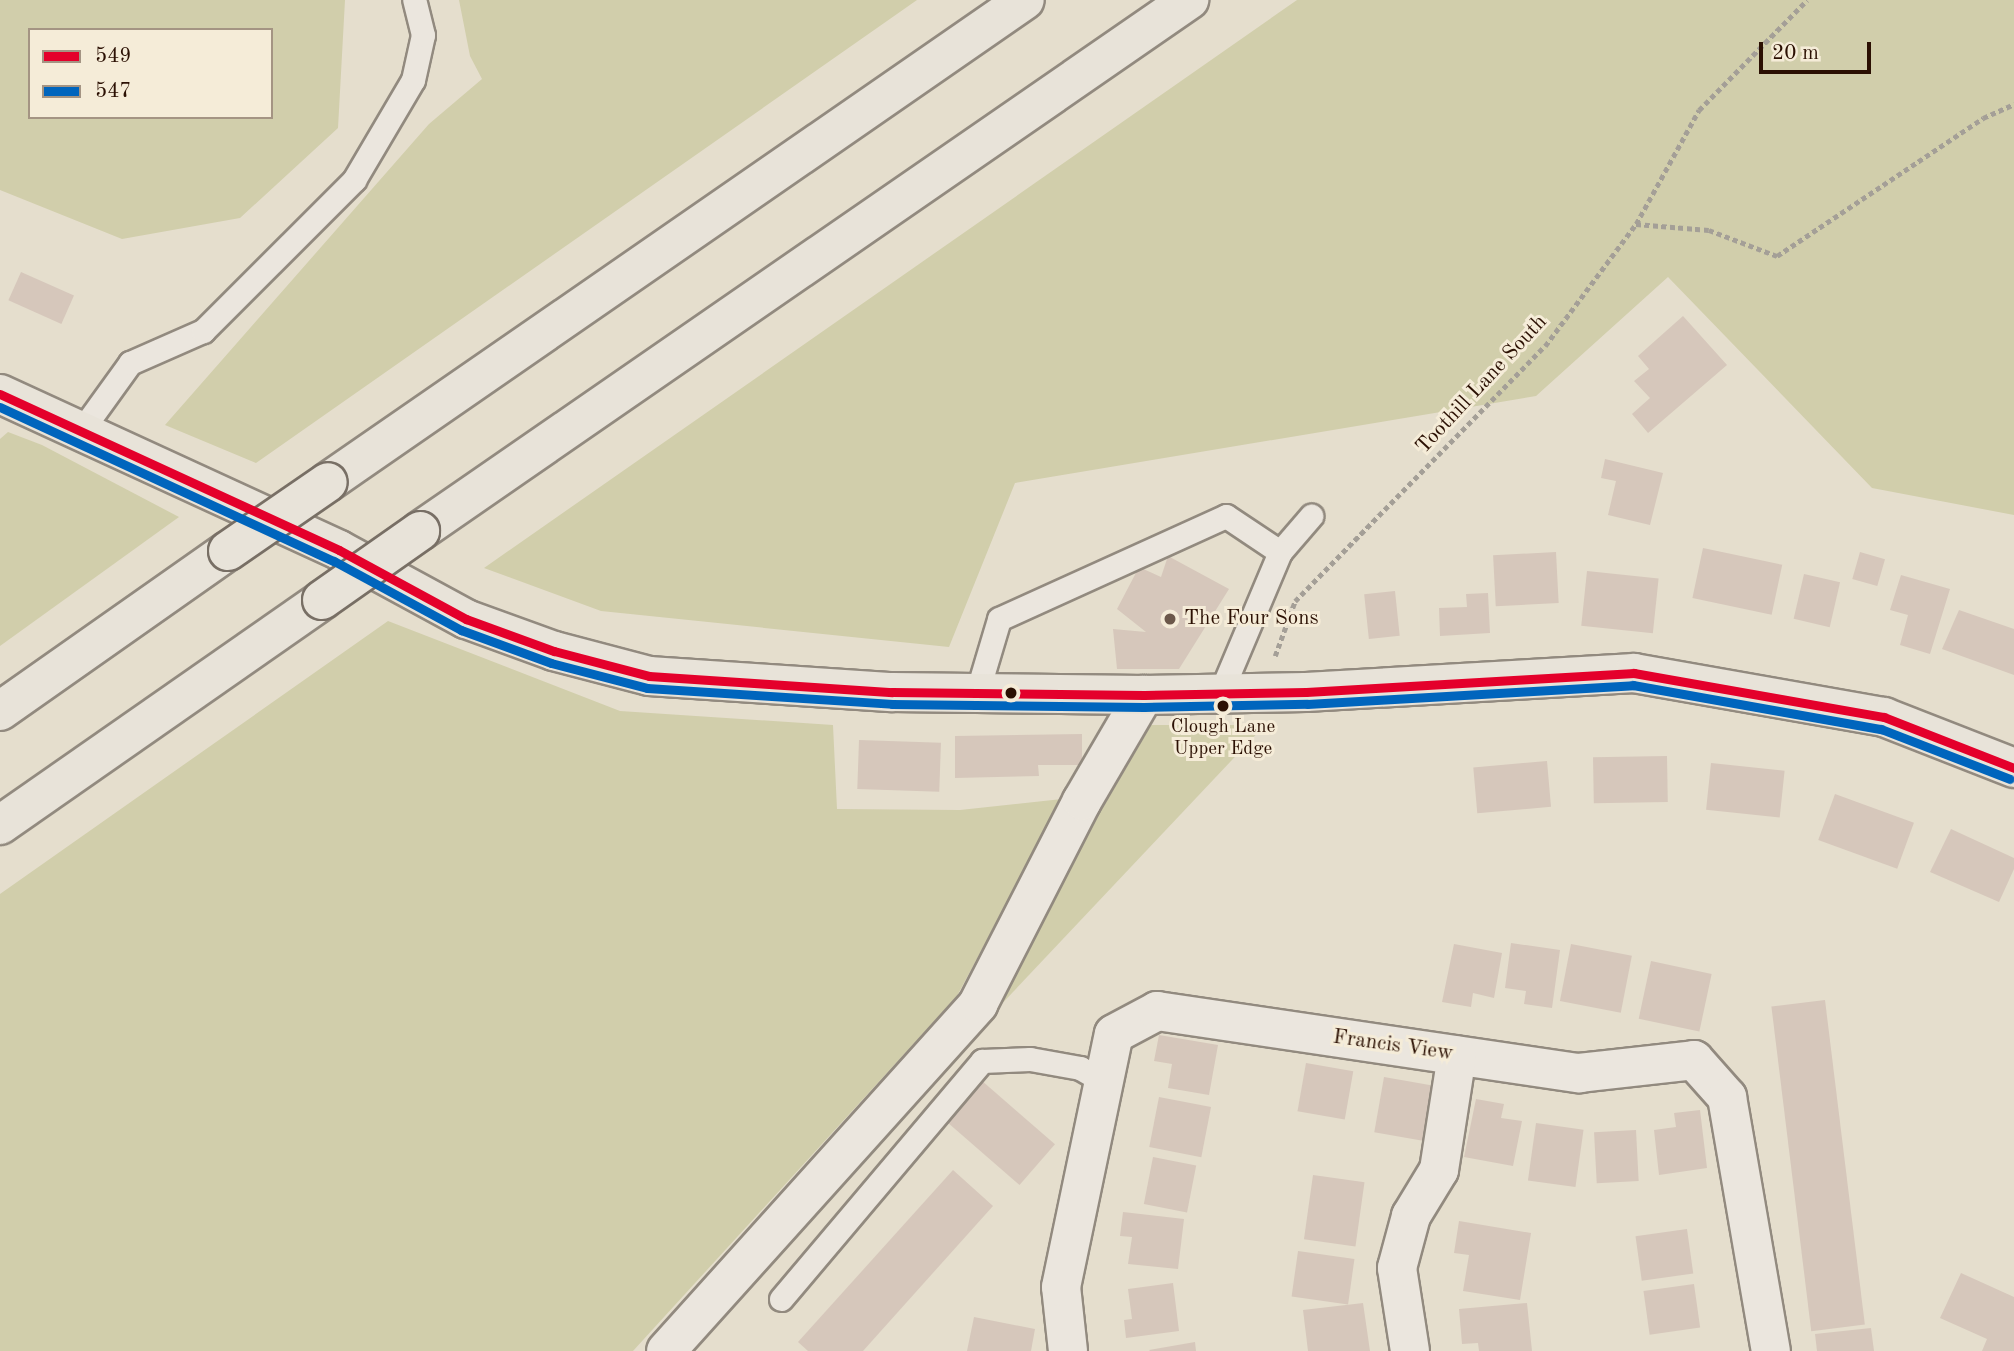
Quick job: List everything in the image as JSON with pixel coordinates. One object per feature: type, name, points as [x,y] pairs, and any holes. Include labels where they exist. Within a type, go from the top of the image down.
[{"type":"main road","points":[[0,711],[1026,0]]},
{"type":"main road","points":[[0,825],[420,531],[1189,0]]},
{"type":"main road","points":[[0,394],[339,550],[466,619],[554,650],[649,676],[892,692],[1144,695],[1262,693],[1634,673],[1884,717],[2014,768]]},
{"type":"street","points":[[666,1351],[978,1004],[1082,801],[1144,695]]},
{"type":"street","name":"Francis View","points":[[1068,1351],[1061,1287],[1114,1034],[1157,1011],[1579,1073],[1694,1060],[1727,1097],[1771,1351]]},
{"type":"street","points":[[1410,1351],[1397,1268],[1411,1216],[1439,1170],[1457,1055]]},
{"type":"lane","points":[[81,431],[130,363],[203,331],[354,180],[413,80],[423,35],[414,0]]},
{"type":"lane","points":[[977,693],[999,619],[1226,516],[1280,552]]},
{"type":"lane","points":[[1220,694],[1280,552],[1311,516]]},
{"type":"lane","points":[[781,1299],[982,1061],[1030,1059],[1080,1068],[1104,1082]]},
{"type":"path","name":"Toothill Lane South","points":[[1262,693],[1295,601],[1545,346],[1636,223],[1699,110],[1807,0]]},
{"type":"path","points":[[1636,223],[1709,230],[1777,256],[1983,118],[2014,104]]},
{"type":"shaded area","points":[[0,0],[345,0],[338,128],[240,218],[122,239],[0,190]]},
{"type":"shaded area","points":[[459,0],[917,0],[256,463],[165,425],[429,124],[482,79],[470,56]]},
{"type":"shaded area","points":[[1297,0],[2014,0],[2014,515],[1872,488],[1668,277],[1536,396],[1015,483],[949,647],[601,611],[484,568]]},
{"type":"shaded area","points":[[8,432],[42,445],[179,517],[0,646],[0,439]]},
{"type":"shaded area","points":[[388,621],[620,711],[833,725],[837,809],[960,810],[1062,799],[957,996],[633,1351],[0,1351],[0,894]]},
{"type":"shaded area","points":[[1136,725],[1265,725],[978,1029]]},
{"type":"building","points":[[21,272],[74,296],[61,324],[8,300]]},
{"type":"building","points":[[1683,316],[1727,365],[1648,433],[1632,414],[1650,398],[1634,381],[1649,369],[1638,356]]},
{"type":"building","points":[[1605,459],[1663,473],[1650,525],[1608,515],[1616,481],[1601,478]]},
{"type":"building","points":[[1703,548],[1782,565],[1772,615],[1692,598]]},
{"type":"building","points":[[1556,552],[1559,603],[1496,606],[1493,555]]},
{"type":"building","points":[[1860,552],[1885,559],[1877,586],[1852,579]]},
{"type":"building","name":"The Four Sons","points":[[1168,556],[1229,589],[1179,669],[1117,669],[1113,629],[1146,632],[1117,609],[1139,567],[1161,577]]},
{"type":"building","points":[[1587,571],[1659,579],[1653,633],[1581,626]]},
{"type":"building","points":[[1804,574],[1840,582],[1830,627],[1794,619]]},
{"type":"building","points":[[1901,575],[1950,589],[1930,654],[1900,645],[1908,615],[1890,610]]},
{"type":"building","points":[[1395,591],[1400,636],[1369,639],[1364,594]]},
{"type":"building","points":[[1488,593],[1490,633],[1440,636],[1439,608],[1467,607],[1466,594]]},
{"type":"building","points":[[1959,610],[2014,629],[2014,675],[1942,649]]},
{"type":"building","points":[[1082,734],[1082,765],[1038,765],[1039,776],[955,778],[955,736]]},
{"type":"building","points":[[859,740],[941,743],[939,792],[857,789]]},
{"type":"building","points":[[1667,756],[1668,802],[1594,803],[1593,757]]},
{"type":"building","points":[[1547,761],[1551,807],[1477,813],[1473,767]]},
{"type":"building","points":[[1711,763],[1785,771],[1780,817],[1706,810]]},
{"type":"building","points":[[1835,794],[1914,823],[1897,869],[1818,840]]},
{"type":"building","points":[[1951,829],[2014,858],[2014,869],[1999,902],[1930,872]]},
{"type":"building","points":[[1511,943],[1560,950],[1552,1008],[1524,1004],[1526,991],[1505,988]]},
{"type":"building","points":[[1454,944],[1502,953],[1494,998],[1473,993],[1471,1007],[1442,1002]]},
{"type":"building","points":[[1571,944],[1632,956],[1621,1013],[1560,1001]]},
{"type":"building","points":[[1651,961],[1712,974],[1699,1032],[1639,1019]]},
{"type":"building","points":[[1825,1000],[1865,1325],[1811,1331],[1771,1007]]},
{"type":"building","points":[[1159,1035],[1218,1045],[1209,1095],[1168,1088],[1172,1064],[1154,1061]]},
{"type":"building","points":[[1306,1063],[1353,1071],[1345,1120],[1297,1111]]},
{"type":"building","points":[[1384,1077],[1438,1087],[1428,1142],[1374,1132]]},
{"type":"building","points":[[981,1080],[1055,1144],[1020,1185],[946,1121]]},
{"type":"building","points":[[1159,1097],[1211,1107],[1201,1157],[1149,1147]]},
{"type":"building","points":[[1476,1099],[1504,1104],[1501,1118],[1522,1121],[1513,1166],[1464,1157]]},
{"type":"building","points":[[1700,1110],[1707,1168],[1659,1175],[1654,1130],[1676,1127],[1674,1113]]},
{"type":"building","points":[[1536,1123],[1584,1130],[1575,1187],[1528,1180]]},
{"type":"building","points":[[1636,1130],[1639,1181],[1597,1183],[1594,1132]]},
{"type":"building","points":[[1153,1157],[1196,1165],[1187,1213],[1144,1204]]},
{"type":"building","points":[[953,1170],[993,1206],[863,1351],[808,1351],[798,1342]]},
{"type":"building","points":[[1313,1175],[1364,1182],[1355,1247],[1304,1239]]},
{"type":"building","points":[[1123,1212],[1184,1219],[1178,1269],[1128,1264],[1132,1237],[1120,1236]]},
{"type":"building","points":[[1459,1221],[1531,1233],[1520,1300],[1463,1291],[1469,1255],[1454,1253]]},
{"type":"building","points":[[1687,1229],[1693,1274],[1642,1281],[1636,1236]]},
{"type":"building","points":[[1298,1251],[1354,1259],[1348,1304],[1292,1297]]},
{"type":"building","points":[[1961,1273],[2014,1297],[2014,1351],[1982,1351],[1987,1339],[1940,1318]]},
{"type":"building","points":[[1173,1283],[1179,1331],[1126,1338],[1124,1320],[1132,1319],[1128,1289]]},
{"type":"building","points":[[1694,1284],[1700,1328],[1650,1335],[1643,1291]]},
{"type":"building","points":[[1363,1303],[1370,1351],[1308,1351],[1303,1310]]},
{"type":"building","points":[[1527,1303],[1532,1351],[1479,1351],[1478,1343],[1462,1344],[1459,1309]]},
{"type":"building","points":[[974,1317],[1035,1329],[1031,1351],[967,1351]]},
{"type":"building","points":[[1871,1328],[1874,1351],[1817,1351],[1815,1334]]},
{"type":"building","points":[[1195,1342],[1196,1351],[1149,1350]]},
{"type":"transit line","name":"549","points":[[0,394],[339,550],[466,619],[554,651],[649,676],[892,692],[1144,695],[1306,692],[1634,673],[1884,717],[2014,768]]},
{"type":"transit line","name":"547","points":[[0,407],[334,561],[461,630],[551,663],[647,688],[892,704],[1144,707],[1307,704],[1633,685],[1881,729],[2010,779]]},
{"type":"place","name":"The Four Sons","points":[[1170,619]]},
{"type":"place","name":"Clough Lane Upper Edge","points":[[1223,706]]}]
